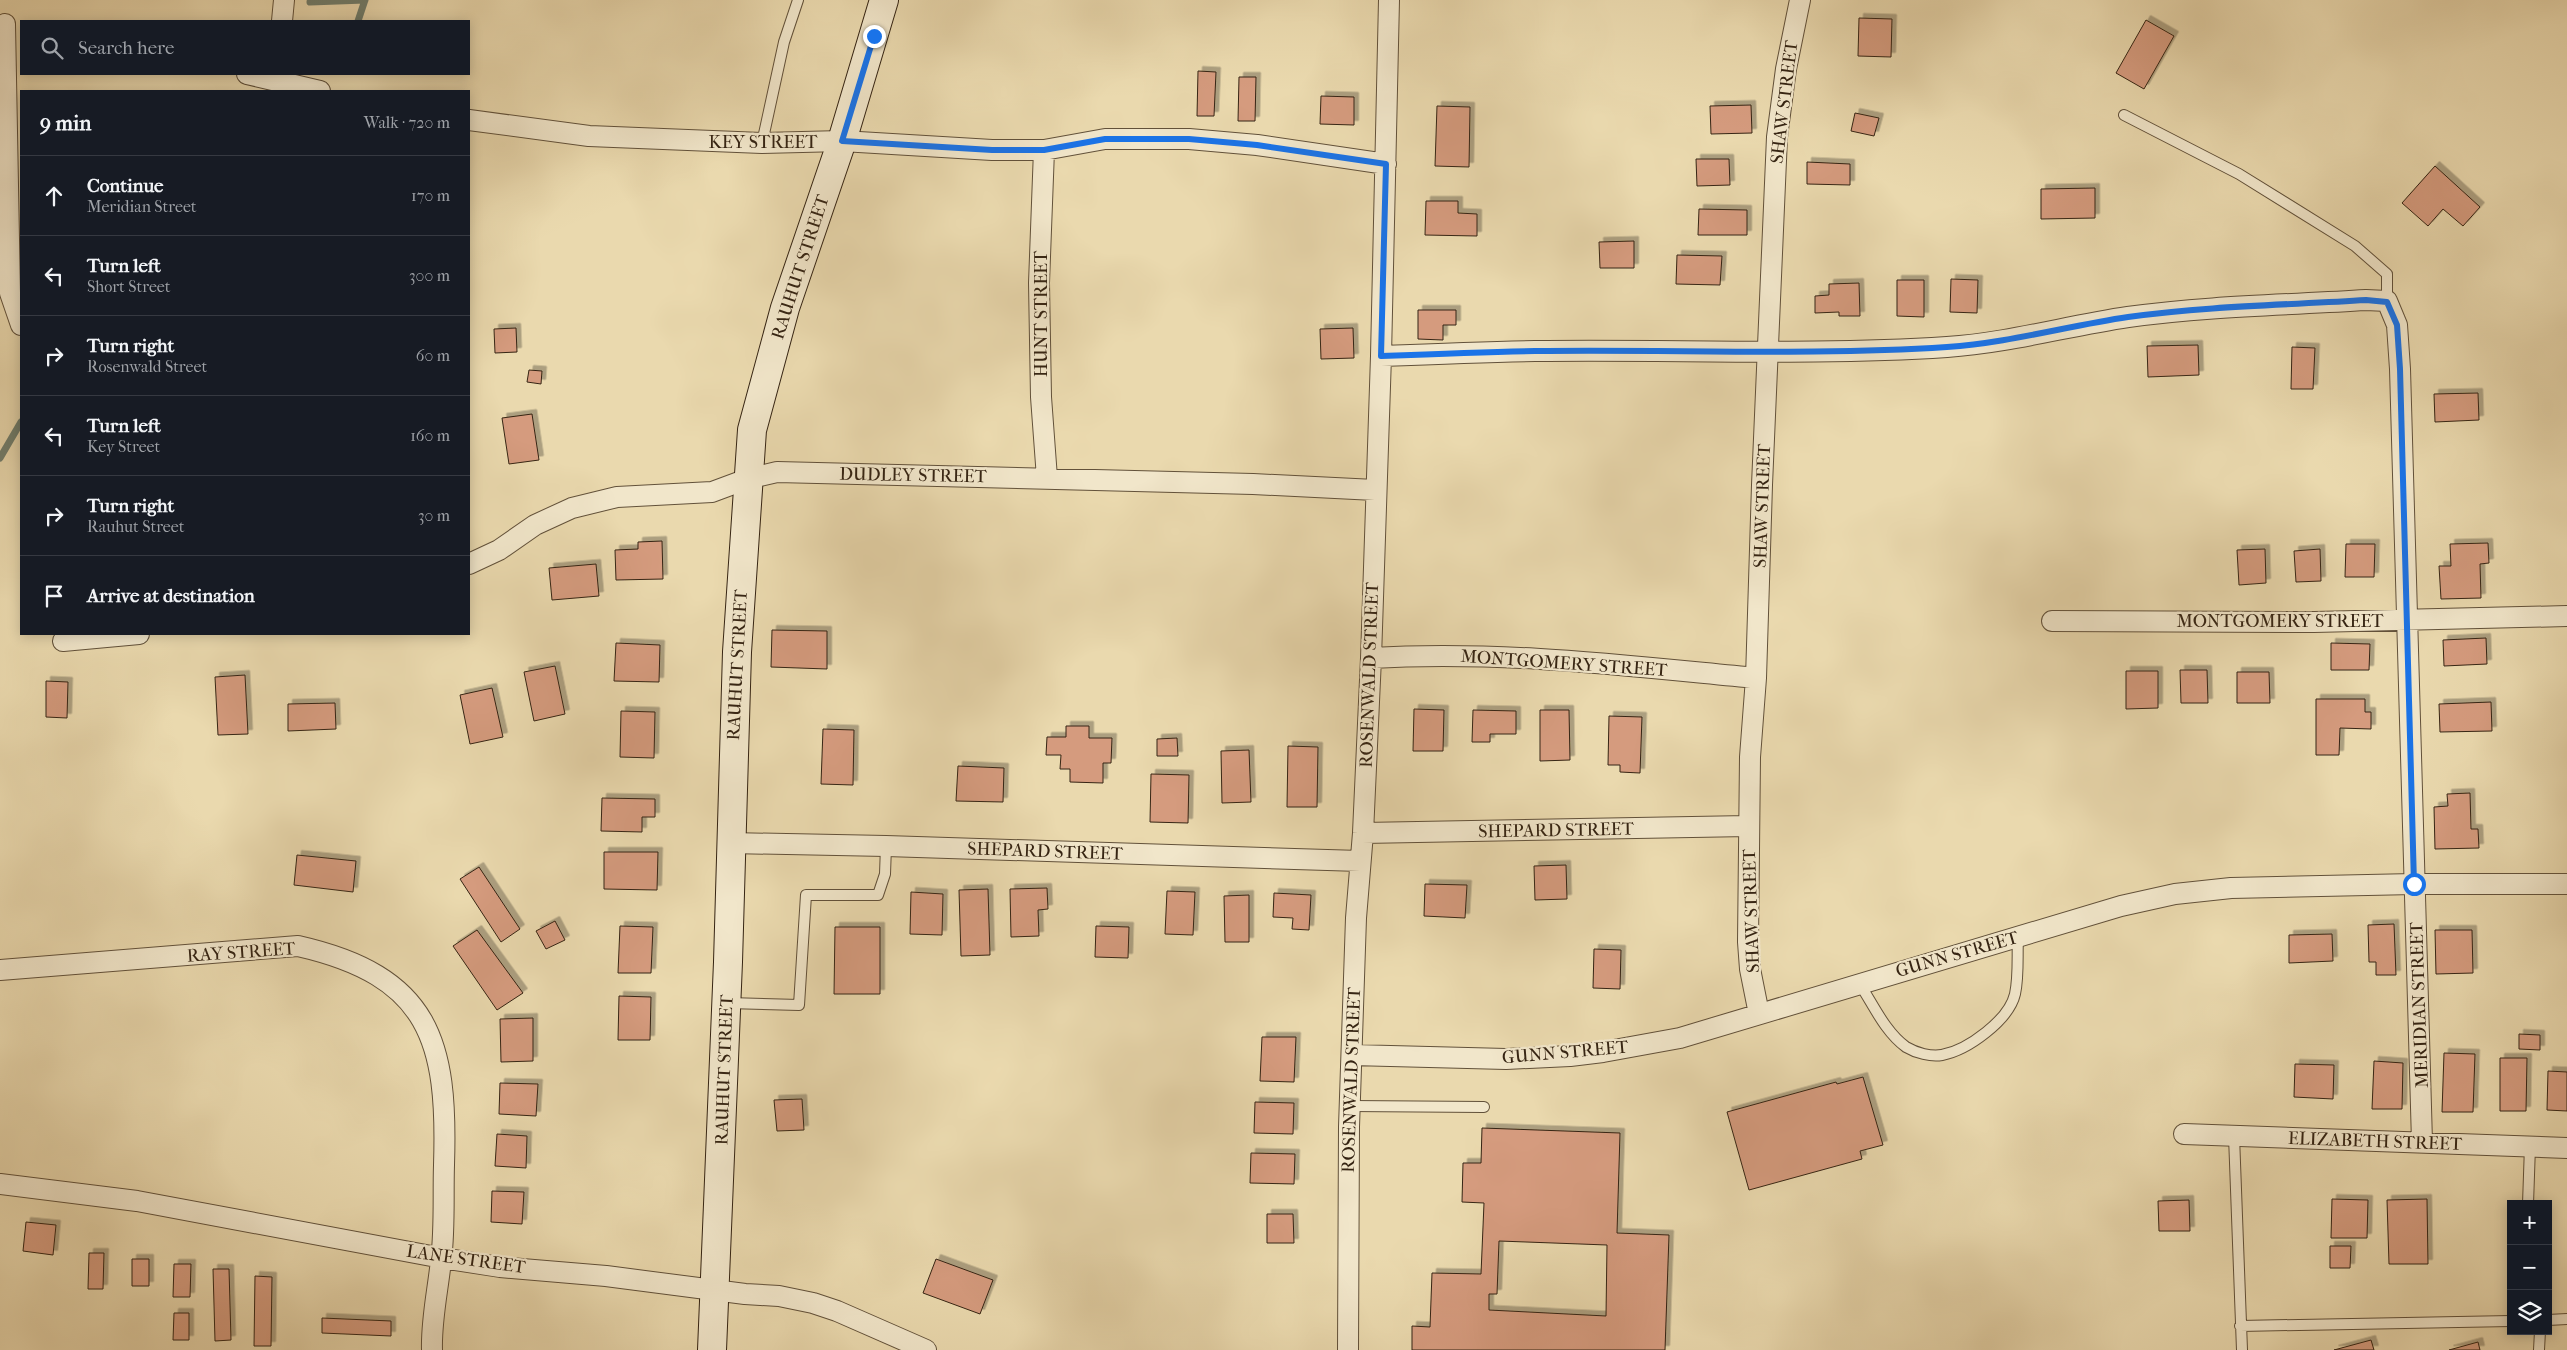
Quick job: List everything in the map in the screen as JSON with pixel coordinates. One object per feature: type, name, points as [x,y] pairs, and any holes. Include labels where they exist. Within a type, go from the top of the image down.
[{"type":"main road","name":"RAUHUT STREET","points":[[712,1350],[727,1003],[730,843],[737,652],[747,479],[752,430],[773,346],[842,141],[884,0]]},
{"type":"street","points":[[282,20],[284,0]]},
{"type":"street","name":"ROSENWALD STREET","points":[[1348,1350],[1350,1106],[1356,918],[1363,833],[1381,356],[1389,0]]},
{"type":"street","name":"SHAW STREET","points":[[1759,1014],[1750,969],[1748,942],[1750,757],[1756,678],[1767,353],[1777,137],[1786,69],[1800,0]]},
{"type":"street","points":[[9,24],[10,293],[20,323]]},
{"type":"street","points":[[257,75],[276,77],[317,90]]},
{"type":"street","name":"KEY STREET","points":[[470,120],[589,136],[762,143],[842,141],[992,150],[1044,150],[1105,139],[1189,139],[1257,145],[1386,164]]},
{"type":"street","name":"HUNT STREET","points":[[1044,150],[1039,284],[1041,397],[1048,478]]},
{"type":"street","points":[[1381,356],[1534,351],[1767,353],[1950,347],[2023,338],[2127,318],[2198,310],[2366,300],[2387,302]]},
{"type":"street","name":"MERIDIAN STREET","points":[[2387,302],[2397,325],[2408,620],[2422,1142]]},
{"type":"street","name":"DUDLEY STREET","points":[[470,564],[499,550],[535,525],[572,508],[617,497],[712,492],[747,479],[777,472],[1253,484],[1375,490]]},
{"type":"street","name":"MONTGOMERY STREET","points":[[2052,621],[2408,620],[2567,616]]},
{"type":"street","points":[[63,641],[128,635]]},
{"type":"street","name":"MONTGOMERY STREET","points":[[1370,658],[1452,655],[1563,660],[1756,678]]},
{"type":"street","name":"SHEPARD STREET","points":[[1363,833],[1748,826]]},
{"type":"street","name":"SHEPARD STREET","points":[[730,843],[1360,861]]},
{"type":"street","name":"GUNN STREET","points":[[1352,1056],[1506,1059],[1570,1056],[1680,1038],[2121,906],[2175,894],[2231,888],[2414,884],[2567,884]]},
{"type":"street","name":"RAY STREET","points":[[0,970],[298,946],[334,954],[364,967],[390,983],[419,1014],[435,1044],[443,1085],[446,1121],[442,1258],[432,1331],[432,1350]]},
{"type":"street","name":"ELIZABETH STREET","points":[[2184,1134],[2567,1148]]},
{"type":"street","name":"LANE STREET","points":[[0,1184],[137,1201],[442,1258],[500,1267],[606,1276],[745,1294],[779,1296],[812,1303],[884,1330],[926,1350]]},
{"type":"lane","points":[[762,143],[784,42],[798,0]]},
{"type":"lane","points":[[2124,115],[2239,174],[2354,246],[2387,274],[2387,302]]},
{"type":"lane","points":[[727,1003],[800,1004],[806,895],[878,895],[885,874],[886,846]]},
{"type":"lane","points":[[1859,983],[1893,1036],[1907,1047],[1919,1053],[1945,1055],[1987,1032],[2001,1020],[2009,1009],[2015,994],[2018,937]]},
{"type":"lane","points":[[1350,1106],[1484,1107]]},
{"type":"lane","points":[[2234,1136],[2242,1350]]},
{"type":"lane","points":[[2528,1200],[2530,1146]]},
{"type":"lane","points":[[2552,1320],[2567,1319]]},
{"type":"lane","points":[[2240,1326],[2507,1321]]},
{"type":"lane","points":[[2539,1350],[2540,1335]]},
{"type":"building","points":[[1859,18],[1892,19],[1891,57],[1858,56]]},
{"type":"building","points":[[2146,20],[2174,36],[2144,89],[2116,73]]},
{"type":"building","points":[[1198,71],[1216,72],[1214,116],[1197,116]]},
{"type":"building","points":[[1239,77],[1256,77],[1255,121],[1238,121]]},
{"type":"building","points":[[1321,96],[1354,97],[1354,125],[1320,124]]},
{"type":"building","points":[[1751,105],[1752,133],[1711,134],[1710,106]]},
{"type":"building","points":[[1437,106],[1470,107],[1469,167],[1435,166]]},
{"type":"building","points":[[1855,113],[1879,118],[1874,136],[1851,131]]},
{"type":"building","points":[[1696,159],[1729,159],[1730,185],[1697,186]]},
{"type":"building","points":[[1807,162],[1850,164],[1850,185],[1807,184]]},
{"type":"building","points":[[2435,166],[2480,207],[2463,226],[2443,209],[2428,226],[2402,203]]},
{"type":"building","points":[[2095,188],[2095,218],[2041,219],[2041,189]]},
{"type":"building","points":[[1426,201],[1458,201],[1458,213],[1477,214],[1477,236],[1425,235]]},
{"type":"building","points":[[1699,209],[1747,210],[1747,235],[1698,235]]},
{"type":"building","points":[[1634,241],[1634,268],[1600,268],[1599,242]]},
{"type":"building","points":[[1677,255],[1722,256],[1720,285],[1676,284]]},
{"type":"building","points":[[1951,279],[1978,280],[1977,313],[1950,312]]},
{"type":"building","points":[[1897,280],[1924,280],[1924,317],[1897,316]]},
{"type":"building","points":[[1859,283],[1860,316],[1839,316],[1839,312],[1815,313],[1815,296],[1829,295],[1829,284]]},
{"type":"building","points":[[1418,310],[1456,310],[1456,325],[1443,325],[1443,340],[1418,339]]},
{"type":"building","points":[[516,328],[517,352],[495,353],[494,329]]},
{"type":"building","points":[[1353,328],[1354,358],[1321,359],[1320,329]]},
{"type":"building","points":[[2198,345],[2199,375],[2148,377],[2147,346]]},
{"type":"building","points":[[2292,347],[2315,348],[2313,389],[2291,389]]},
{"type":"building","points":[[529,370],[542,371],[541,384],[527,382]]},
{"type":"building","points":[[2478,393],[2479,420],[2435,422],[2434,394]]},
{"type":"building","points":[[532,414],[539,460],[509,464],[502,418]]},
{"type":"building","points":[[662,541],[663,579],[616,580],[615,550],[638,549],[638,542]]},
{"type":"building","points":[[2488,543],[2489,563],[2480,564],[2481,598],[2441,599],[2439,566],[2451,566],[2450,544]]},
{"type":"building","points":[[2346,544],[2375,544],[2374,577],[2345,577]]},
{"type":"building","points":[[2265,549],[2266,583],[2239,585],[2237,550]]},
{"type":"building","points":[[2320,549],[2321,581],[2296,582],[2294,551]]},
{"type":"building","points":[[596,564],[599,596],[552,600],[549,568]]},
{"type":"building","points":[[772,630],[827,631],[827,669],[771,667]]},
{"type":"building","points":[[2486,638],[2487,664],[2444,666],[2443,640]]},
{"type":"building","points":[[616,643],[660,645],[659,682],[614,681]]},
{"type":"building","points":[[2331,643],[2370,644],[2369,670],[2331,670]]},
{"type":"building","points":[[555,666],[565,714],[534,721],[524,672]]},
{"type":"building","points":[[2180,670],[2207,670],[2208,703],[2181,703]]},
{"type":"building","points":[[2126,671],[2158,671],[2158,708],[2126,709]]},
{"type":"building","points":[[2237,672],[2269,672],[2270,703],[2237,703]]},
{"type":"building","points":[[245,675],[248,734],[218,735],[215,677]]},
{"type":"building","points":[[46,681],[68,682],[67,718],[46,717]]},
{"type":"building","points":[[492,688],[503,737],[470,744],[460,695]]},
{"type":"building","points":[[2316,699],[2365,699],[2365,712],[2371,712],[2371,729],[2340,728],[2339,755],[2316,755]]},
{"type":"building","points":[[2491,702],[2492,731],[2440,732],[2439,704]]},
{"type":"building","points":[[335,703],[336,729],[288,731],[288,704]]},
{"type":"building","points":[[1414,709],[1444,710],[1443,751],[1413,751]]},
{"type":"building","points":[[1473,710],[1516,711],[1516,734],[1490,734],[1490,742],[1472,742]]},
{"type":"building","points":[[1540,710],[1569,710],[1570,760],[1540,761]]},
{"type":"building","points":[[621,711],[655,712],[654,758],[620,757]]},
{"type":"building","points":[[1609,716],[1642,717],[1640,773],[1620,772],[1620,765],[1608,765]]},
{"type":"building","points":[[1066,726],[1089,726],[1089,738],[1112,738],[1111,763],[1103,763],[1103,783],[1070,782],[1070,769],[1060,769],[1061,755],[1046,755],[1047,737],[1066,737]]},
{"type":"building","points":[[823,729],[854,730],[853,785],[821,784]]},
{"type":"building","points":[[1177,738],[1178,756],[1157,756],[1157,739]]},
{"type":"building","points":[[1288,746],[1318,747],[1317,807],[1287,807]]},
{"type":"building","points":[[1249,750],[1251,802],[1222,803],[1221,751]]},
{"type":"building","points":[[958,766],[1004,768],[1003,802],[956,801]]},
{"type":"building","points":[[1151,774],[1189,775],[1188,823],[1150,822]]},
{"type":"building","points":[[2470,793],[2471,829],[2478,829],[2479,848],[2435,849],[2434,807],[2448,806],[2447,794]]},
{"type":"building","points":[[602,798],[655,799],[655,817],[642,817],[642,832],[601,831]]},
{"type":"building","points":[[604,852],[658,852],[657,890],[604,889]]},
{"type":"building","points":[[297,855],[356,861],[353,892],[294,885]]},
{"type":"building","points":[[1566,865],[1567,899],[1535,900],[1534,866]]},
{"type":"building","points":[[479,867],[520,929],[501,942],[460,879]]},
{"type":"building","points":[[1425,884],[1467,885],[1465,918],[1424,916]]},
{"type":"building","points":[[1047,888],[1048,909],[1038,910],[1039,936],[1011,937],[1010,889]]},
{"type":"building","points":[[988,889],[990,955],[961,956],[959,890]]},
{"type":"building","points":[[1167,891],[1195,892],[1193,935],[1165,934]]},
{"type":"building","points":[[911,892],[943,894],[942,935],[910,934]]},
{"type":"building","points":[[1274,893],[1311,895],[1309,930],[1292,929],[1293,918],[1273,917]]},
{"type":"building","points":[[1249,895],[1249,942],[1225,942],[1224,896]]},
{"type":"building","points":[[555,921],[565,940],[546,949],[536,931]]},
{"type":"building","points":[[2394,924],[2396,975],[2376,975],[2376,962],[2369,962],[2368,925]]},
{"type":"building","points":[[620,926],[653,927],[651,973],[618,973]]},
{"type":"building","points":[[1096,926],[1129,927],[1128,958],[1095,957]]},
{"type":"building","points":[[835,927],[880,927],[880,994],[834,994]]},
{"type":"building","points":[[477,930],[523,993],[497,1010],[453,946]]},
{"type":"building","points":[[2435,930],[2472,930],[2473,973],[2436,974]]},
{"type":"building","points":[[2332,934],[2333,961],[2289,963],[2289,935]]},
{"type":"building","points":[[1594,949],[1621,950],[1620,989],[1593,988]]},
{"type":"building","points":[[619,996],[651,997],[650,1040],[618,1040]]},
{"type":"building","points":[[533,1018],[533,1061],[501,1062],[500,1019]]},
{"type":"building","points":[[2519,1034],[2540,1035],[2540,1050],[2519,1049]]},
{"type":"building","points":[[1262,1037],[1296,1037],[1294,1082],[1260,1081]]},
{"type":"building","points":[[2444,1053],[2475,1054],[2473,1112],[2442,1112]]},
{"type":"building","points":[[2500,1058],[2527,1058],[2526,1111],[2500,1111]]},
{"type":"building","points":[[2374,1061],[2403,1063],[2402,1109],[2372,1109]]},
{"type":"building","points":[[2295,1064],[2334,1065],[2333,1099],[2294,1097]]},
{"type":"building","points":[[2548,1071],[2567,1072],[2567,1111],[2547,1110]]},
{"type":"building","points":[[1863,1077],[1883,1145],[1860,1151],[1862,1159],[1749,1190],[1727,1112],[1836,1082],[1837,1084]]},
{"type":"building","points":[[500,1083],[538,1084],[536,1116],[499,1114]]},
{"type":"building","points":[[802,1099],[804,1130],[777,1131],[774,1100]]},
{"type":"building","points":[[1255,1102],[1294,1103],[1293,1134],[1254,1133]]},
{"type":"building","points":[[1482,1128],[1620,1133],[1617,1233],[1669,1235],[1665,1350],[1412,1350],[1412,1326],[1430,1327],[1432,1273],[1481,1274],[1484,1203],[1462,1202],[1463,1163],[1481,1163]],"holes":[[[1499,1241],[1607,1245],[1606,1316],[1489,1310],[1489,1294],[1497,1294]]]},
{"type":"building","points":[[497,1134],[527,1136],[526,1168],[495,1166]]},
{"type":"building","points":[[1251,1153],[1295,1154],[1294,1184],[1250,1183]]},
{"type":"building","points":[[492,1191],[524,1192],[522,1224],[491,1222]]},
{"type":"building","points":[[2332,1199],[2368,1200],[2367,1238],[2331,1238]]},
{"type":"building","points":[[2427,1199],[2428,1264],[2389,1264],[2387,1200]]},
{"type":"building","points":[[2189,1200],[2190,1231],[2159,1231],[2158,1201]]},
{"type":"building","points":[[1267,1214],[1293,1214],[1294,1243],[1267,1243]]},
{"type":"building","points":[[26,1222],[56,1225],[53,1255],[23,1251]]},
{"type":"building","points":[[2330,1246],[2351,1246],[2350,1268],[2330,1268]]},
{"type":"building","points":[[89,1253],[104,1253],[103,1289],[88,1289]]},
{"type":"building","points":[[132,1259],[149,1259],[149,1286],[132,1286]]},
{"type":"building","points":[[936,1259],[993,1280],[980,1314],[923,1293]]},
{"type":"building","points":[[174,1264],[191,1264],[190,1297],[173,1297]]},
{"type":"building","points":[[213,1269],[229,1269],[231,1340],[215,1341]]},
{"type":"building","points":[[255,1276],[272,1277],[271,1346],[254,1346]]},
{"type":"building","points":[[174,1313],[189,1313],[189,1340],[173,1340]]},
{"type":"building","points":[[322,1318],[391,1321],[391,1336],[322,1333]]},
{"type":"building","points":[[2371,1340],[2374,1350],[2334,1350]]},
{"type":"building","points":[[2478,1342],[2480,1350],[2449,1350]]},
{"type":"waterway","points":[[310,2],[365,0]]},
{"type":"waterway","points":[[358,20],[365,0]]},
{"type":"waterway","points":[[0,458],[20,424]]},
{"type":"route","points":[[874,36],[842,141],[992,150],[1044,150],[1105,139],[1189,139],[1257,145],[1386,164],[1381,356],[1534,351],[1767,353],[1950,347],[2023,338],[2127,318],[2198,310],[2366,300],[2387,302],[2394,312],[2397,325],[2400,369],[2414,884]]}]
